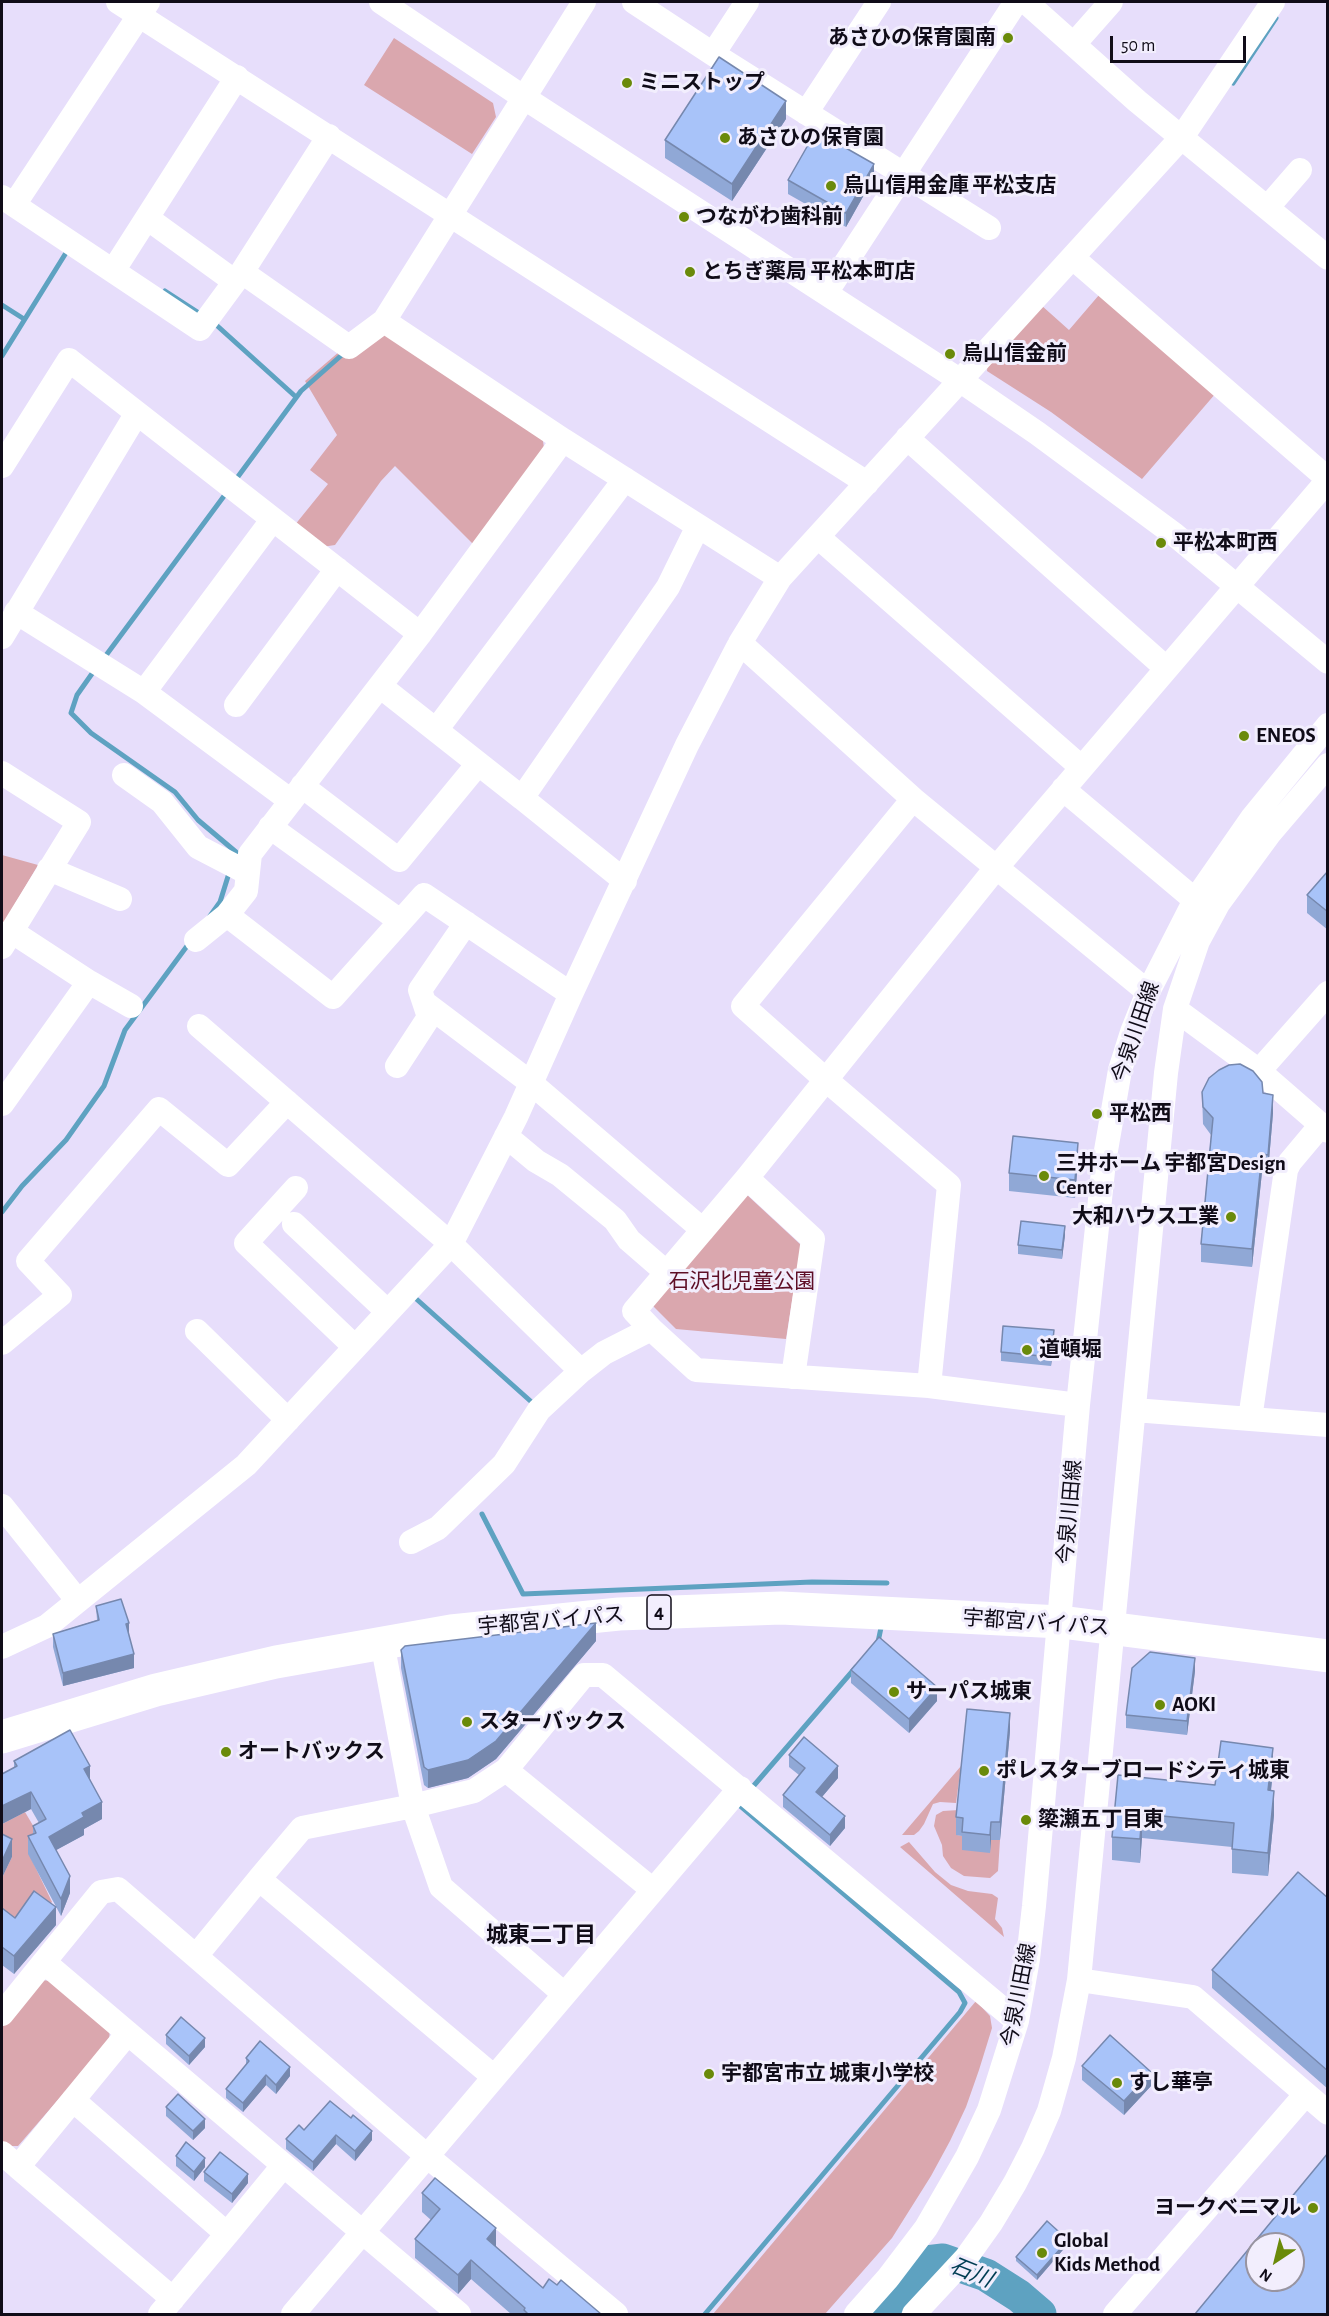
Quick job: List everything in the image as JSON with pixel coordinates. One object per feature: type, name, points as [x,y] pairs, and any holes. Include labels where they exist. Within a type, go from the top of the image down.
[{"type":"highway","name":"宇都宮バイパス","points":[[2,1737],[156,1690],[276,1662],[382,1642],[545,1620],[700,1610],[781,1608],[1061,1622],[1328,1656]]},
{"type":"street","points":[[118,2],[144,8],[237,77],[867,483]]},
{"type":"street","points":[[381,2],[523,97],[961,381],[1107,483],[1237,585],[1328,662]]},
{"type":"street","points":[[147,218],[349,347],[384,321],[584,2]]},
{"type":"street","points":[[634,2],[989,228]]},
{"type":"street","points":[[713,54],[747,2]]},
{"type":"street","points":[[806,113],[879,2]]},
{"type":"street","points":[[826,293],[1016,2]]},
{"type":"street","points":[[1026,2],[1137,101],[1267,208],[1325,252]]},
{"type":"street","points":[[1074,44],[1112,2]]},
{"type":"street","points":[[2,1647],[47,1626],[246,1465],[451,1244],[506,1136],[687,745],[740,643],[780,578],[1182,137],[1273,2]]},
{"type":"street","points":[[144,8],[8,201],[200,329],[238,277],[328,136]]},
{"type":"street","points":[[113,271],[237,77]]},
{"type":"street","points":[[1267,208],[1300,171]]},
{"type":"street","points":[[1073,258],[1328,479],[996,868],[747,1178],[634,1311],[696,1370],[929,1386],[1078,1405]]},
{"type":"street","points":[[384,321],[563,440],[780,578]]},
{"type":"street","points":[[2,466],[69,360],[420,634]]},
{"type":"street","points":[[2,637],[137,413]]},
{"type":"street","points":[[907,438],[1166,668]]},
{"type":"street","points":[[196,940],[227,915],[246,891],[250,854],[420,634],[563,440]]},
{"type":"street","points":[[436,730],[625,479]]},
{"type":"street","points":[[144,692],[273,519]]},
{"type":"street","points":[[522,798],[668,587],[698,526]]},
{"type":"street","points":[[818,537],[1082,767]]},
{"type":"street","points":[[236,705],[337,569]]},
{"type":"street","points":[[16,612],[144,692],[399,860],[478,764]]},
{"type":"street","points":[[740,643],[913,799],[1148,992]]},
{"type":"street","points":[[380,686],[625,881]]},
{"type":"street","name":"今泉川田線","points":[[856,2314],[927,2228],[967,2157],[989,2110],[1017,2021],[1033,1917],[1061,1622],[1078,1405],[1104,1162],[1120,1070],[1148,992],[1170,944],[1195,900],[1252,818],[1328,725]]},
{"type":"street","name":"今泉川田線","points":[[914,2314],[966,2258],[997,2213],[1033,2148],[1049,2111],[1064,2058],[1079,1980],[1166,1074],[1175,1009],[1198,941],[1218,904],[1270,833],[1328,765]]},
{"type":"street","points":[[2,773],[79,822],[6,939],[131,1006]]},
{"type":"street","points":[[124,776],[162,802],[198,847],[248,873]]},
{"type":"street","points":[[1063,789],[1195,900]]},
{"type":"street","points":[[913,799],[743,1006],[949,1185],[929,1386]]},
{"type":"street","points":[[270,827],[400,921]]},
{"type":"street","points":[[50,869],[120,899]]},
{"type":"street","points":[[227,915],[333,997],[423,895],[571,994]]},
{"type":"street","points":[[397,1066],[429,1017],[420,990],[466,923]]},
{"type":"street","points":[[2,1104],[89,982]]},
{"type":"street","points":[[1259,1071],[1328,993]]},
{"type":"street","points":[[425,1004],[531,1083],[703,1230]]},
{"type":"street","points":[[1175,1009],[1259,1071],[1324,1128],[1290,1162],[1286,1170],[1250,1419]]},
{"type":"street","points":[[199,1026],[451,1244],[581,1371]]},
{"type":"street","points":[[2,1343],[60,1295],[27,1261],[159,1108],[228,1165],[287,1102]]},
{"type":"street","points":[[506,1136],[536,1161],[560,1175],[615,1220],[629,1240],[667,1272]]},
{"type":"street","points":[[747,1178],[813,1239],[793,1377]]},
{"type":"street","points":[[296,1188],[246,1244],[355,1347]]},
{"type":"street","points":[[294,1224],[388,1312]]},
{"type":"street","points":[[411,1542],[438,1528],[504,1464],[539,1410],[581,1371],[604,1353],[651,1329]]},
{"type":"street","points":[[196,1331],[288,1420]]},
{"type":"street","points":[[1134,1410],[1328,1425]]},
{"type":"street","points":[[2,1506],[78,1601]]},
{"type":"street","points":[[382,1642],[413,1806],[441,1887],[564,1994]]},
{"type":"street","points":[[196,1956],[302,1828],[413,1806],[474,1791],[506,1770],[584,1675],[603,1675],[1017,2021]]},
{"type":"street","points":[[506,1770],[653,1890]]},
{"type":"street","points":[[293,2314],[740,1788]]},
{"type":"street","points":[[259,1879],[494,2077]]},
{"type":"street","points":[[2,2014],[101,1892],[118,1889],[427,2156],[616,2314]]},
{"type":"street","points":[[44,1962],[363,2232],[450,2312]]},
{"type":"street","points":[[1079,1980],[1193,1997],[1328,2113]]},
{"type":"street","points":[[128,2033],[73,2100],[10,2160],[167,2307],[283,2166]]},
{"type":"street","points":[[1115,2314],[1305,2095]]},
{"type":"street","points":[[73,2100],[227,2234]]},
{"type":"green space","points":[[394,38],[493,103],[496,117],[472,154],[364,85]]},
{"type":"green space","points":[[1099,295],[1216,393],[1142,479],[1051,412],[987,371],[988,359],[1041,305],[1069,330]]},
{"type":"green space","points":[[384,331],[542,434],[544,448],[473,544],[395,466],[381,481],[335,545],[322,547],[294,526],[328,484],[310,470],[337,435],[305,381],[340,351]]},
{"type":"green space","points":[[2,855],[38,865],[2,926]]},
{"type":"green space","name":"石沢北児童公園","points":[[746,1194],[801,1245],[786,1339],[676,1329],[653,1306]]},
{"type":"green space","points":[[961,1766],[956,1803],[933,1804],[919,1831],[914,1835],[902,1835]]},
{"type":"green space","points":[[959,1810],[957,1835],[963,1836],[990,1853],[991,1840],[1000,1840],[998,1871],[990,1878],[964,1876],[951,1868],[943,1856],[942,1845],[934,1826],[936,1815],[943,1811]]},
{"type":"green space","points":[[25,1812],[41,1839],[29,1854],[52,1902],[41,1914],[2,1926],[2,1878],[12,1857],[2,1852],[2,1824]]},
{"type":"green space","points":[[909,1842],[935,1872],[951,1885],[968,1891],[992,1894],[998,1898],[995,1919],[1002,1928],[1004,1937],[900,1847]]},
{"type":"green space","points":[[41,1980],[51,1981],[110,2027],[109,2041],[18,2146],[7,2146],[2,2142],[2,2026]]},
{"type":"green space","points":[[976,2001],[990,2016],[992,2028],[966,2107],[931,2176],[892,2238],[825,2314],[713,2314]]},
{"type":"building","name":"あさひの保育園","points":[[719,57],[786,101],[732,184],[665,140]]},
{"type":"building","name":"烏山信用金庫 平松支店","points":[[816,131],[874,164],[846,213],[788,180]]},
{"type":"building","points":[[1328,871],[1328,912],[1307,895]]},
{"type":"building","name":"大和ハウス工業","points":[[1240,1064],[1253,1071],[1262,1082],[1263,1093],[1273,1095],[1268,1155],[1262,1154],[1252,1249],[1201,1244],[1213,1118],[1203,1107],[1202,1092],[1209,1078],[1219,1070],[1229,1065]]},
{"type":"building","points":[[1013,1136],[1078,1143],[1075,1180],[1009,1173]]},
{"type":"building","points":[[1021,1221],[1065,1226],[1062,1250],[1018,1245]]},
{"type":"building","name":"道頓堀","points":[[1003,1326],[1054,1330],[1051,1357],[1001,1352]]},
{"type":"building","points":[[121,1599],[129,1623],[126,1624],[134,1654],[63,1673],[53,1634],[99,1620],[96,1606]]},
{"type":"building","name":"スターバックス","points":[[596,1623],[496,1741],[468,1760],[428,1770],[424,1767],[401,1650],[405,1646]]},
{"type":"building","name":"サーパス城東","points":[[879,1637],[937,1687],[909,1719],[851,1670]]},
{"type":"building","name":"AOKI","points":[[1150,1652],[1195,1658],[1187,1721],[1126,1715],[1132,1668]]},
{"type":"building","name":"ポレスターブロードシティ城東","points":[[967,1709],[1010,1713],[1000,1822],[991,1822],[990,1835],[962,1832],[963,1818],[956,1817]]},
{"type":"building","points":[[70,1730],[90,1766],[84,1769],[102,1802],[82,1813],[84,1817],[49,1837],[70,1876],[61,1899],[28,1836],[36,1833],[33,1826],[46,1819],[31,1792],[2,1806],[2,1774],[17,1766],[14,1761]]},
{"type":"building","points":[[804,1737],[838,1766],[816,1792],[845,1816],[830,1835],[783,1795],[805,1768],[789,1755]]},
{"type":"building","points":[[1221,1741],[1273,1748],[1268,1790],[1274,1791],[1268,1853],[1232,1849],[1234,1823],[1142,1814],[1140,1839],[1112,1837],[1118,1775],[1215,1785]]},
{"type":"building","points":[[2,1834],[12,1839],[2,1861]]},
{"type":"building","points":[[1298,1872],[1328,1898],[1328,2071],[1212,1970]]},
{"type":"building","points":[[34,1891],[56,1907],[14,1956],[2,1947],[2,1908],[15,1918]]},
{"type":"building","points":[[181,2017],[205,2038],[189,2056],[166,2035]]},
{"type":"building","name":"すし華亭","points":[[1110,2035],[1151,2072],[1124,2101],[1082,2066]]},
{"type":"building","points":[[260,2041],[290,2067],[276,2085],[266,2075],[243,2103],[226,2089],[249,2061],[246,2058]]},
{"type":"building","points":[[178,2094],[205,2119],[193,2131],[166,2107]]},
{"type":"building","points":[[330,2101],[351,2118],[353,2115],[372,2131],[355,2151],[336,2135],[313,2162],[286,2139],[299,2125],[304,2130]]},
{"type":"building","points":[[186,2142],[205,2158],[194,2172],[176,2156]]},
{"type":"building","points":[[220,2152],[248,2174],[232,2194],[204,2172]]},
{"type":"building","name":"ヨークベニマル","points":[[1328,2153],[1328,2314],[1195,2314],[1245,2253],[1245,2292],[1305,2292],[1305,2232],[1263,2232]]},
{"type":"building","points":[[435,2178],[496,2228],[487,2239],[543,2288],[549,2279],[557,2285],[561,2280],[601,2314],[528,2314],[525,2308],[471,2260],[458,2275],[415,2239],[440,2209],[422,2193]]},
{"type":"building","name":"Global Kids Method","points":[[1047,2221],[1068,2240],[1037,2275],[1016,2257]]},
{"type":"waterway","points":[[1233,83],[1276,18]]},
{"type":"waterway","points":[[2,356],[69,248]]},
{"type":"waterway","points":[[165,291],[202,315]]},
{"type":"waterway","points":[[2,305],[24,319]]},
{"type":"waterway","points":[[213,322],[296,397]]},
{"type":"waterway","points":[[234,482],[301,391],[344,353]]},
{"type":"waterway","points":[[104,658],[227,492]]},
{"type":"waterway","points":[[96,668],[77,695],[71,713],[91,733],[175,792],[198,820],[236,852],[234,858]]},
{"type":"waterway","points":[[210,916],[220,902],[230,870]]},
{"type":"waterway","points":[[2,1212],[22,1186],[66,1140],[104,1086],[125,1030],[190,942]]},
{"type":"waterway","points":[[414,1294],[413,1296],[536,1406]]},
{"type":"waterway","points":[[482,1514],[523,1594],[812,1582],[887,1583]]},
{"type":"waterway","points":[[878,1642],[882,1623]]},
{"type":"waterway","points":[[750,1790],[856,1667]]},
{"type":"waterway","points":[[705,2314],[960,2012],[965,2003],[959,1992],[738,1804],[740,1801]]},
{"type":"waterway","name":"石川","points":[[879,2314],[926,2262],[943,2260],[986,2275],[1019,2296],[1040,2314]]},
{"type":"place","name":"あさひの保育園南","points":[[1008,38]]},
{"type":"place","name":"ミニストップ","points":[[627,83]]},
{"type":"place","name":"あさひの保育園","points":[[725,138]]},
{"type":"place","name":"烏山信用金庫 平松支店","points":[[831,186]]},
{"type":"place","name":"つながわ歯科前","points":[[684,217]]},
{"type":"place","name":"とちぎ薬局 平松本町店","points":[[690,272]]},
{"type":"place","name":"烏山信金前","points":[[950,354]]},
{"type":"place","name":"平松本町西","points":[[1161,543]]},
{"type":"place","name":"ENEOS","points":[[1244,736]]},
{"type":"place","name":"平松西","points":[[1097,1114]]},
{"type":"place","name":"三井ホーム 宇都宮Design Center","points":[[1044,1176]]},
{"type":"place","name":"大和ハウス工業","points":[[1231,1217]]},
{"type":"place","name":"道頓堀","points":[[1027,1350]]},
{"type":"place","name":"サーパス城東","points":[[894,1692]]},
{"type":"place","name":"AOKI","points":[[1160,1705]]},
{"type":"place","name":"スターバックス","points":[[467,1722]]},
{"type":"place","name":"オートバックス","points":[[226,1752]]},
{"type":"place","name":"ポレスターブロードシティ城東","points":[[984,1771]]},
{"type":"place","name":"簗瀬五丁目東","points":[[1026,1820]]},
{"type":"place","name":"宇都宮市立 城東小学校","points":[[709,2074]]},
{"type":"place","name":"すし華亭","points":[[1117,2083]]},
{"type":"place","name":"ヨークベニマル","points":[[1313,2208]]},
{"type":"place","name":"Global Kids Method","points":[[1042,2253]]},
{"type":"district","name":"城東二丁目","points":[[541,1935]]}]
